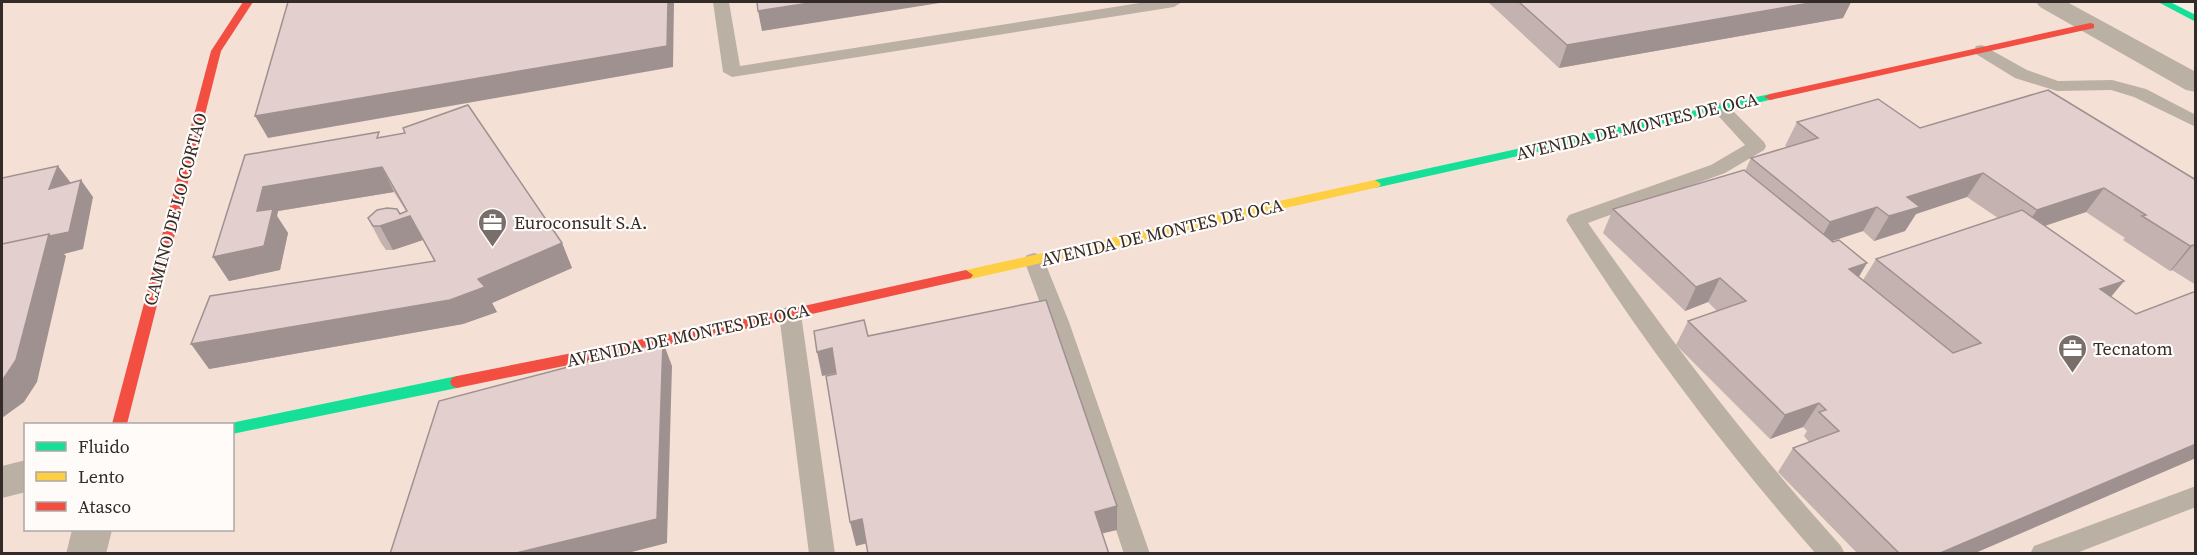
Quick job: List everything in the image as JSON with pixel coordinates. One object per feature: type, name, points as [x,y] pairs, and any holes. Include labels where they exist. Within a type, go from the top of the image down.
[{"type":"street","name":"CAMINO DE LO CORTAO","points":[[119,423],[216,51],[248,2]]},
{"type":"street","points":[[2049,2],[2196,84]]},
{"type":"street","points":[[2163,2],[2196,19]]},
{"type":"street","name":"AVENIDA DE MONTES DE OCA","points":[[234,428],[790,314],[2090,26]]},
{"type":"street","points":[[2,482],[24,476]]},
{"type":"street","points":[[86,554],[92,531]]},
{"type":"lane","points":[[721,2],[732,72],[1174,2]]},
{"type":"lane","points":[[1982,50],[2021,74],[2057,86],[2112,85],[2140,93],[2196,122]]},
{"type":"lane","points":[[1720,108],[1757,146],[1718,169],[1576,219],[1661,344],[1766,480],[1832,554]]},
{"type":"lane","points":[[1034,260],[1066,344],[1137,554]]},
{"type":"lane","points":[[790,314],[822,554]]},
{"type":"lane","points":[[2043,554],[2196,496]]},
{"type":"shaded area","points":[[2,2],[2163,2],[2195,19],[2195,553],[2,553]]},
{"type":"building","points":[[288,2],[668,2],[667,46],[255,116]]},
{"type":"building","points":[[757,2],[816,2],[758,11]]},
{"type":"building","points":[[1519,2],[1816,2],[1567,45]]},
{"type":"building","points":[[2048,90],[2196,180],[2196,247],[2190,246],[2142,216],[2146,215],[2104,188],[2037,210],[1983,173],[1907,197],[1920,207],[1889,216],[1877,207],[1830,222],[1751,158],[1818,138],[1797,122],[1878,99],[1920,128]]},
{"type":"building","points":[[468,105],[562,243],[478,279],[485,287],[450,300],[191,344],[210,296],[435,261],[410,216],[380,226],[373,226],[368,218],[377,210],[387,208],[397,209],[400,214],[407,211],[382,167],[263,187],[257,211],[273,209],[264,246],[213,257],[245,155],[379,132],[377,138],[405,133],[403,128]]},
{"type":"building","points":[[58,166],[49,189],[81,180],[69,232],[2,244],[2,178]]},
{"type":"building","name":"Tecnatom","points":[[1744,170],[1833,242],[1839,240],[1867,263],[1849,269],[1953,353],[1981,343],[1876,259],[2022,210],[2124,281],[2100,289],[2136,314],[2196,291],[2196,444],[1938,554],[1900,554],[1793,448],[1839,431],[1819,412],[1826,410],[1819,403],[1785,415],[1688,321],[1746,301],[1720,278],[1696,287],[1613,209]]},
{"type":"building","points":[[49,234],[16,360],[2,381],[2,244]]},
{"type":"building","points":[[1046,300],[1117,506],[1095,512],[1109,554],[868,554],[862,519],[850,522],[826,376],[836,374],[832,348],[817,352],[814,331],[864,320],[868,336]]},
{"type":"building","points":[[663,342],[657,519],[512,554],[390,554],[439,401]]},
{"type":"traffic: fast","points":[[2163,2],[2196,19]]},
{"type":"traffic: fast","points":[[1375,184],[1770,97]]},
{"type":"traffic: fast","points":[[234,428],[457,382]]},
{"type":"traffic: slow","points":[[966,275],[1375,184]]},
{"type":"traffic: jam","points":[[119,423],[216,51],[248,2]]},
{"type":"traffic: jam","points":[[1770,97],[2090,26]]},
{"type":"traffic: jam","points":[[457,382],[754,322],[966,275]]},
{"type":"place","name":"Euroconsult S.A.","points":[[493,248]]},
{"type":"place","name":"Tecnatom","points":[[2072,374]]}]
